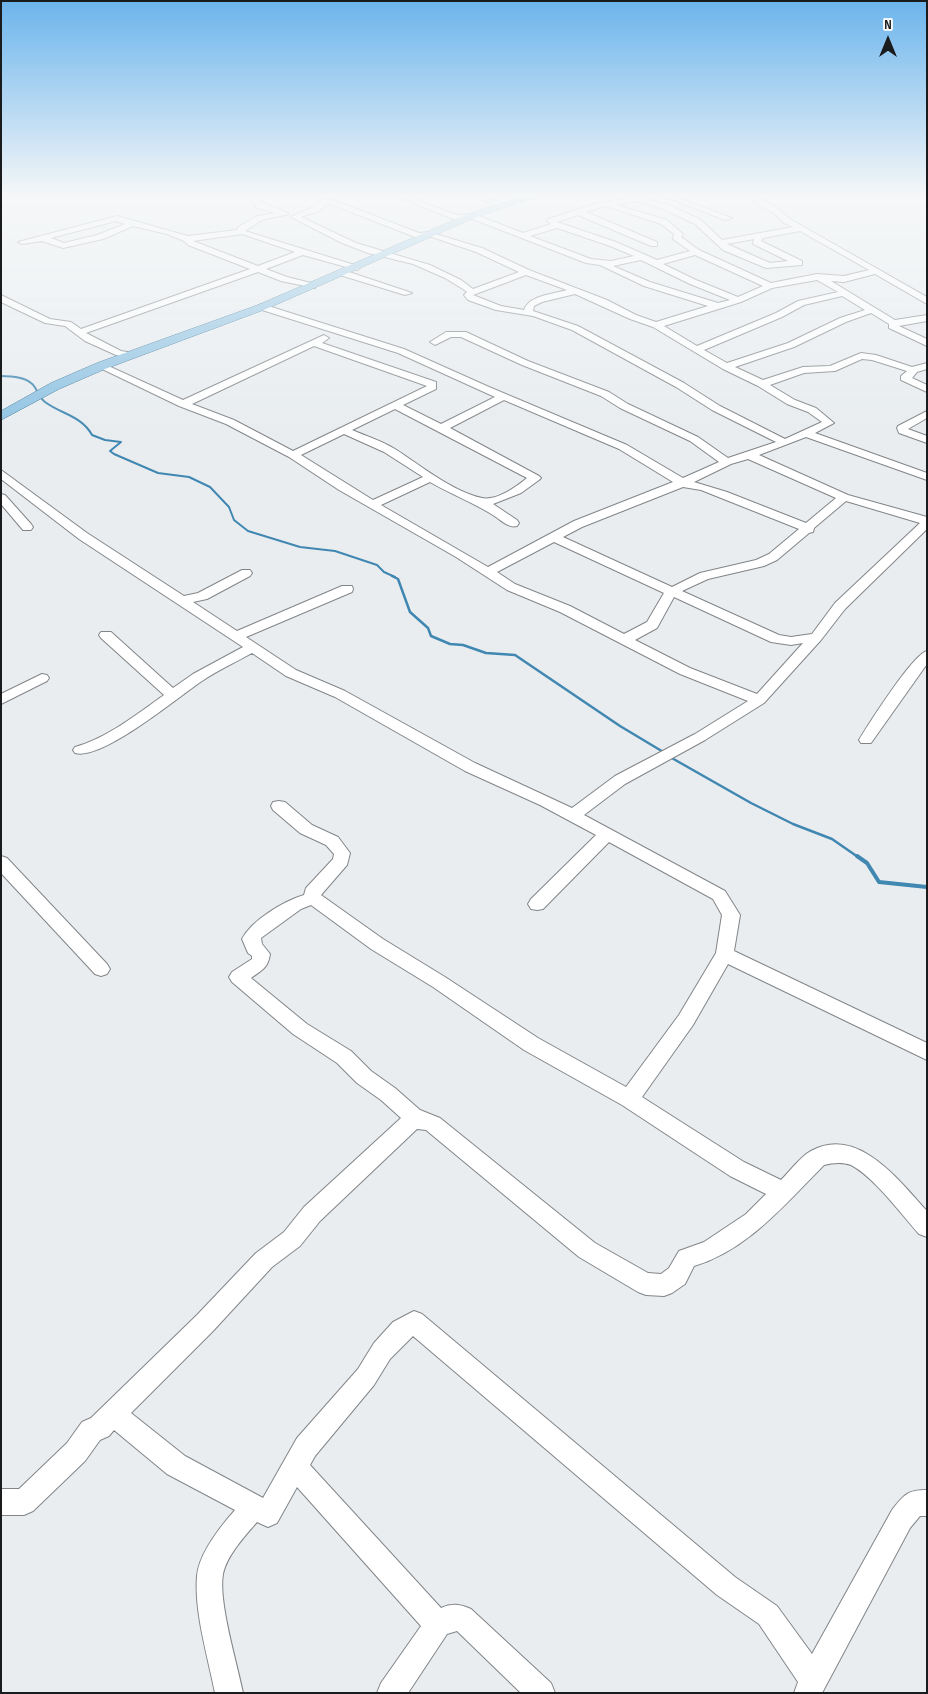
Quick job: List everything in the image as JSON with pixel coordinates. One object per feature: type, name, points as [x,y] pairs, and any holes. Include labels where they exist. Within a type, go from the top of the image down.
[{"type":"main road","points":[[1,416],[55,386],[117,357],[131,355],[262,307],[336,276]]},
{"type":"street","points":[[78,333],[238,276]]},
{"type":"street","points":[[278,276],[312,286]]},
{"type":"street","points":[[353,276],[408,293]]},
{"type":"street","points":[[448,276],[472,292]]},
{"type":"street","points":[[515,276],[472,292],[468,297],[511,311],[528,312],[575,328],[680,385],[716,408],[785,443]]},
{"type":"street","points":[[488,572],[555,538],[578,524],[682,483],[727,462],[785,443],[828,425],[828,420],[762,384],[726,367],[656,325],[539,276]]},
{"type":"street","points":[[629,276],[647,284],[717,306]]},
{"type":"street","points":[[683,276],[738,300]]},
{"type":"street","points":[[748,276],[770,286]]},
{"type":"street","points":[[656,325],[738,300],[798,276]]},
{"type":"street","points":[[820,276],[837,286],[843,293],[898,324]]},
{"type":"street","points":[[835,276],[844,278],[853,276]]},
{"type":"street","points":[[885,276],[927,301]]},
{"type":"street","points":[[528,312],[530,305],[539,300],[575,291]]},
{"type":"street","points":[[698,349],[779,315],[800,303],[843,293]]},
{"type":"street","points":[[1,298],[48,320],[68,324],[78,333],[117,357]]},
{"type":"street","points":[[262,307],[401,350],[622,447],[682,483],[723,494],[809,529]]},
{"type":"street","points":[[726,367],[791,345],[843,320],[872,310]]},
{"type":"street","points":[[927,318],[892,326],[927,343]]},
{"type":"street","points":[[183,404],[339,331]]},
{"type":"street","points":[[434,342],[449,334],[463,334],[525,363],[605,394],[624,406],[694,439],[727,462]]},
{"type":"street","points":[[294,455],[432,387],[432,384],[314,343]]},
{"type":"street","points":[[762,384],[803,370],[832,370],[861,356],[873,357],[912,370],[927,366]]},
{"type":"street","points":[[101,366],[183,404],[230,422],[294,455],[342,488],[374,504],[511,587],[565,608],[685,671],[759,700]]},
{"type":"street","points":[[912,370],[911,375],[904,378],[927,389]]},
{"type":"street","points":[[441,428],[504,396]]},
{"type":"street","points":[[396,406],[535,478],[517,491],[497,500],[482,502]]},
{"type":"street","points":[[927,414],[902,428],[903,431],[927,440]]},
{"type":"street","points":[[346,431],[388,450],[430,478],[450,489],[482,502],[513,523]]},
{"type":"street","points":[[807,434],[927,477]]},
{"type":"street","points":[[573,816],[620,780],[700,737],[759,700],[816,637],[840,606],[927,522],[844,497],[749,455]]},
{"type":"street","points":[[1,472],[83,536],[291,673],[340,694],[470,767],[573,816],[719,894],[731,915],[725,954],[686,1020],[629,1100]]},
{"type":"street","points":[[374,504],[430,478]]},
{"type":"street","points":[[1,497],[27,527]]},
{"type":"street","points":[[624,640],[652,625],[671,592],[704,576],[767,560],[809,529],[844,497]]},
{"type":"street","points":[[555,538],[776,639],[792,641],[816,637]]},
{"type":"street","points":[[180,601],[202,596],[246,573]]},
{"type":"street","points":[[237,636],[347,589]]},
{"type":"street","points":[[106,635],[173,696]]},
{"type":"street","points":[[80,750],[87,749],[133,724],[198,677],[254,647]]},
{"type":"street","points":[[866,740],[911,674],[927,656]]},
{"type":"street","points":[[1,700],[42,678]]},
{"type":"street","points":[[279,806],[306,829],[332,841],[342,853],[341,861],[312,892],[313,898],[377,944],[439,982],[531,1044],[629,1100],[737,1169],[783,1192]]},
{"type":"street","points":[[537,904],[606,835]]},
{"type":"street","points":[[1,862],[101,969]]},
{"type":"street","points":[[313,898],[294,904],[255,933],[251,939],[254,948],[261,954],[260,963],[238,977],[300,1030],[344,1057],[364,1077],[388,1094],[417,1120]]},
{"type":"street","points":[[725,954],[927,1052]]},
{"type":"street","points":[[1,1502],[24,1502],[76,1452],[91,1431],[100,1427],[114,1414],[205,1323],[264,1260],[292,1239],[312,1214],[411,1121],[417,1120],[433,1124],[588,1250],[646,1284],[664,1285],[670,1281],[677,1276],[687,1258],[710,1252],[754,1221],[816,1158],[829,1154],[843,1154],[859,1159],[927,1227]]},
{"type":"street","points":[[114,1414],[176,1465],[268,1514],[306,1447],[366,1377],[382,1351],[401,1330],[414,1322],[726,1586],[768,1615],[811,1686]]},
{"type":"street","points":[[295,1468],[438,1625]]},
{"type":"street","points":[[811,1686],[901,1519],[914,1503],[927,1503]]},
{"type":"street","points":[[229,1693],[211,1604],[210,1574],[217,1556],[254,1506]]},
{"type":"street","points":[[391,1693],[438,1625],[449,1618],[462,1618],[541,1693]]},
{"type":"waterway","points":[[1,376],[25,379],[33,385],[45,402],[77,419],[92,435],[105,440],[121,442],[110,451],[114,454],[158,473],[189,477],[210,487],[229,507],[234,520],[248,531],[300,547],[335,551],[377,565],[384,572],[395,577]]},
{"type":"waterway","points":[[392,576],[398,579],[410,612],[428,628],[431,636],[450,644],[463,645],[486,653],[515,655],[620,726],[665,753]]},
{"type":"waterway","points":[[670,757],[751,803],[793,824],[832,839],[858,857]]},
{"type":"waterway","points":[[857,856],[867,863],[879,882],[927,887]]}]
